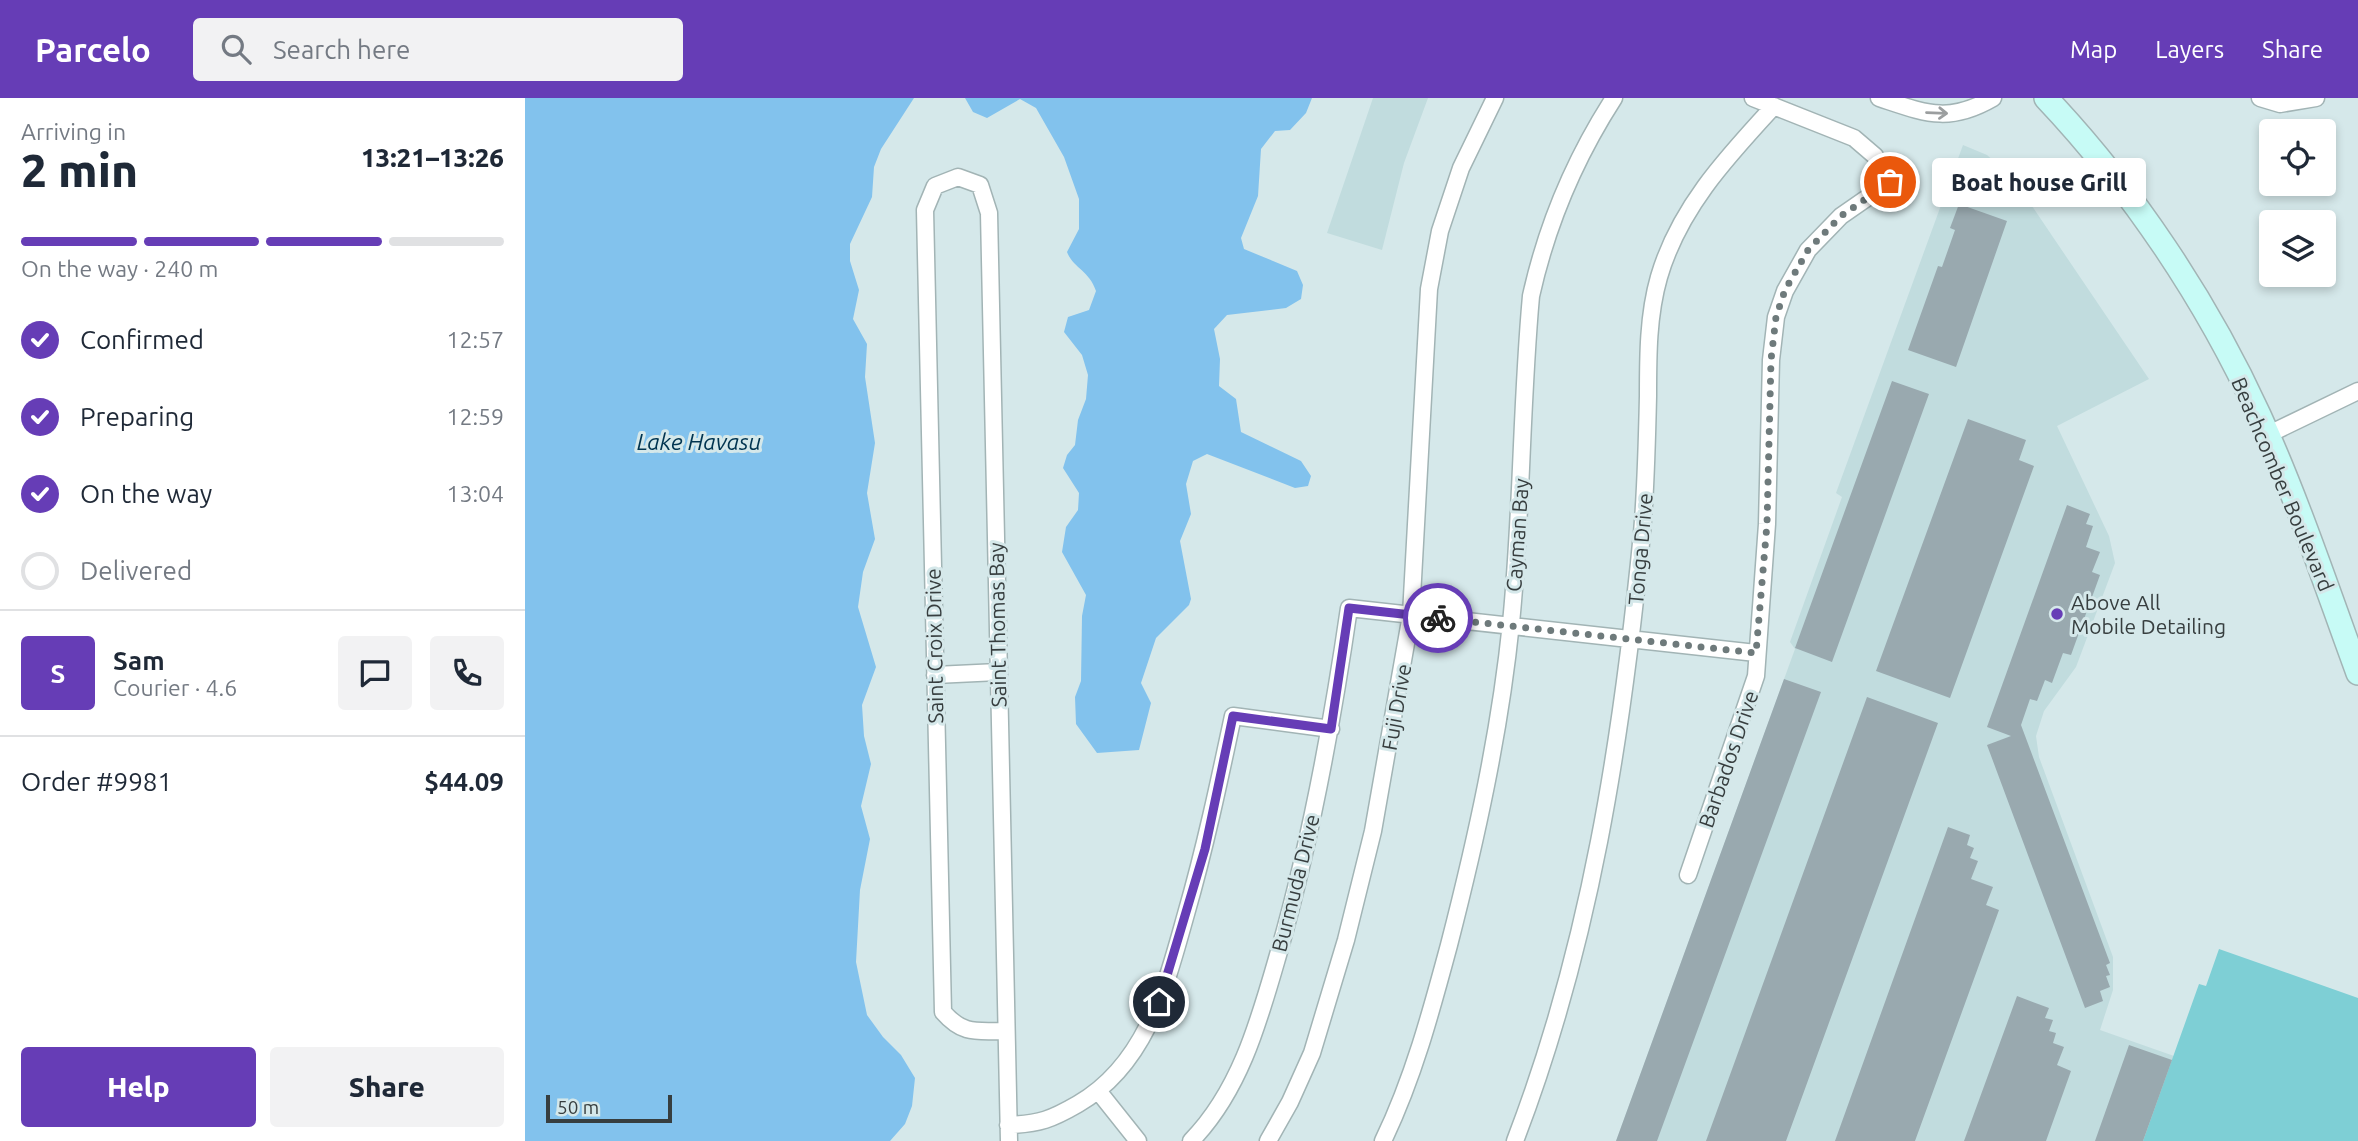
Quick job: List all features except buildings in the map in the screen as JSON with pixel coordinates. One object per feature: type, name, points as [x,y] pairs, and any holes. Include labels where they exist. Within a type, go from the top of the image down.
[{"type":"street","name":"Fuji Drive","points":[[1268,1141],[1290,1102],[1312,1053],[1346,940],[1375,819],[1412,615],[1429,289],[1440,231],[1461,168],[1495,98]]},
{"type":"street","name":"Cayman Bay","points":[[1383,1141],[1395,1116],[1423,1034],[1463,892],[1489,775],[1511,625],[1531,296],[1542,246],[1560,195],[1587,139],[1614,98]]},
{"type":"street","name":"Barbados Drive","points":[[1688,875],[1754,687],[1767,524],[1771,360],[1776,317],[1785,290],[1808,250],[1841,216],[1890,182],[1875,156],[1854,138],[1753,98]]},
{"type":"street","points":[[1879,98],[1931,115],[1978,107],[1993,98]]},
{"type":"street","name":"Beachcomber Boulevard","points":[[2046,98],[2086,143],[2163,247],[2232,364],[2267,435],[2358,673]]},
{"type":"street","points":[[2260,98],[2280,104],[2316,98]]},
{"type":"street","name":"Tonga Drive","points":[[1515,1141],[1538,1084],[1585,915],[1611,788],[1632,639],[1644,514],[1651,315],[1660,275],[1681,225],[1712,174],[1774,106]]},
{"type":"street","name":"Saint Thomas Bay","points":[[925,210],[935,186],[958,177],[980,185],[989,213],[1009,1133]]},
{"type":"street","name":"Saint Croix Drive","points":[[925,210],[943,1012],[953,1024],[967,1031],[1005,1031]]},
{"type":"street","points":[[2267,435],[2358,391]]},
{"type":"street","name":"Burmuda Drive","points":[[1191,1141],[1220,1105],[1241,1066],[1258,1025],[1297,889],[1331,729],[1349,608],[1412,615]]},
{"type":"street","points":[[1412,615],[1756,653]]},
{"type":"street","points":[[935,676],[997,672]]},
{"type":"street","points":[[1009,1133],[1038,1124],[1099,1092],[1131,1056],[1151,1021],[1166,984],[1205,849],[1233,716],[1331,729]]},
{"type":"street","points":[[1099,1092],[1138,1141]]},
{"type":"shaded area","points":[[1373,98],[1428,98],[1404,163],[1382,250],[1327,233]]},
{"type":"shaded area","points":[[1963,145],[1987,155],[2013,178],[2149,379],[2057,426],[2109,536],[2115,563],[2076,667],[2044,711],[2036,736],[2039,757],[2113,957],[2113,990],[2100,1030],[2174,1056],[2143,1141],[1616,1141],[1795,649],[1790,642],[1842,497],[1836,493]]},
{"type":"shaded area","points":[[2219,949],[2358,998],[2358,1141],[2143,1141],[2199,984],[2206,986]]},
{"type":"water","name":"Lake Havasu","points":[[525,98],[914,98],[881,149],[874,167],[872,197],[850,244],[850,261],[859,290],[853,319],[867,344],[865,377],[875,443],[867,493],[875,539],[863,572],[858,607],[876,667],[862,705],[864,736],[871,764],[861,806],[870,839],[860,890],[856,962],[867,1015],[901,1055],[915,1078],[912,1106],[905,1124],[890,1141],[525,1141]]},
{"type":"water","points":[[965,98],[1312,98],[1306,113],[1290,130],[1275,131],[1261,149],[1258,196],[1241,238],[1244,249],[1297,271],[1303,285],[1301,299],[1286,308],[1227,315],[1214,329],[1220,359],[1219,386],[1236,399],[1241,432],[1301,461],[1311,476],[1308,486],[1295,488],[1207,454],[1193,461],[1186,484],[1191,514],[1180,541],[1191,599],[1189,605],[1156,638],[1141,683],[1151,703],[1139,750],[1097,753],[1076,724],[1075,697],[1081,681],[1082,616],[1086,595],[1062,552],[1066,527],[1078,510],[1079,493],[1063,468],[1067,455],[1075,445],[1078,420],[1086,399],[1088,375],[1082,355],[1064,332],[1068,317],[1089,310],[1096,291],[1089,278],[1067,252],[1079,229],[1079,199],[1064,157],[1036,108],[1020,99],[987,118],[973,112]]},
{"type":"way so far","points":[[1438,618],[1756,653],[1767,524],[1771,360],[1776,317],[1785,290],[1808,250],[1841,216],[1890,182]]},
{"type":"place","name":"Boat house Grill","points":[[1890,182]]},
{"type":"place","name":"Above All Mobile Detailing","points":[[2057,614]]},
{"type":"route","points":[[1159,1002],[1205,849],[1233,716],[1331,729],[1349,608],[1438,618]]}]
